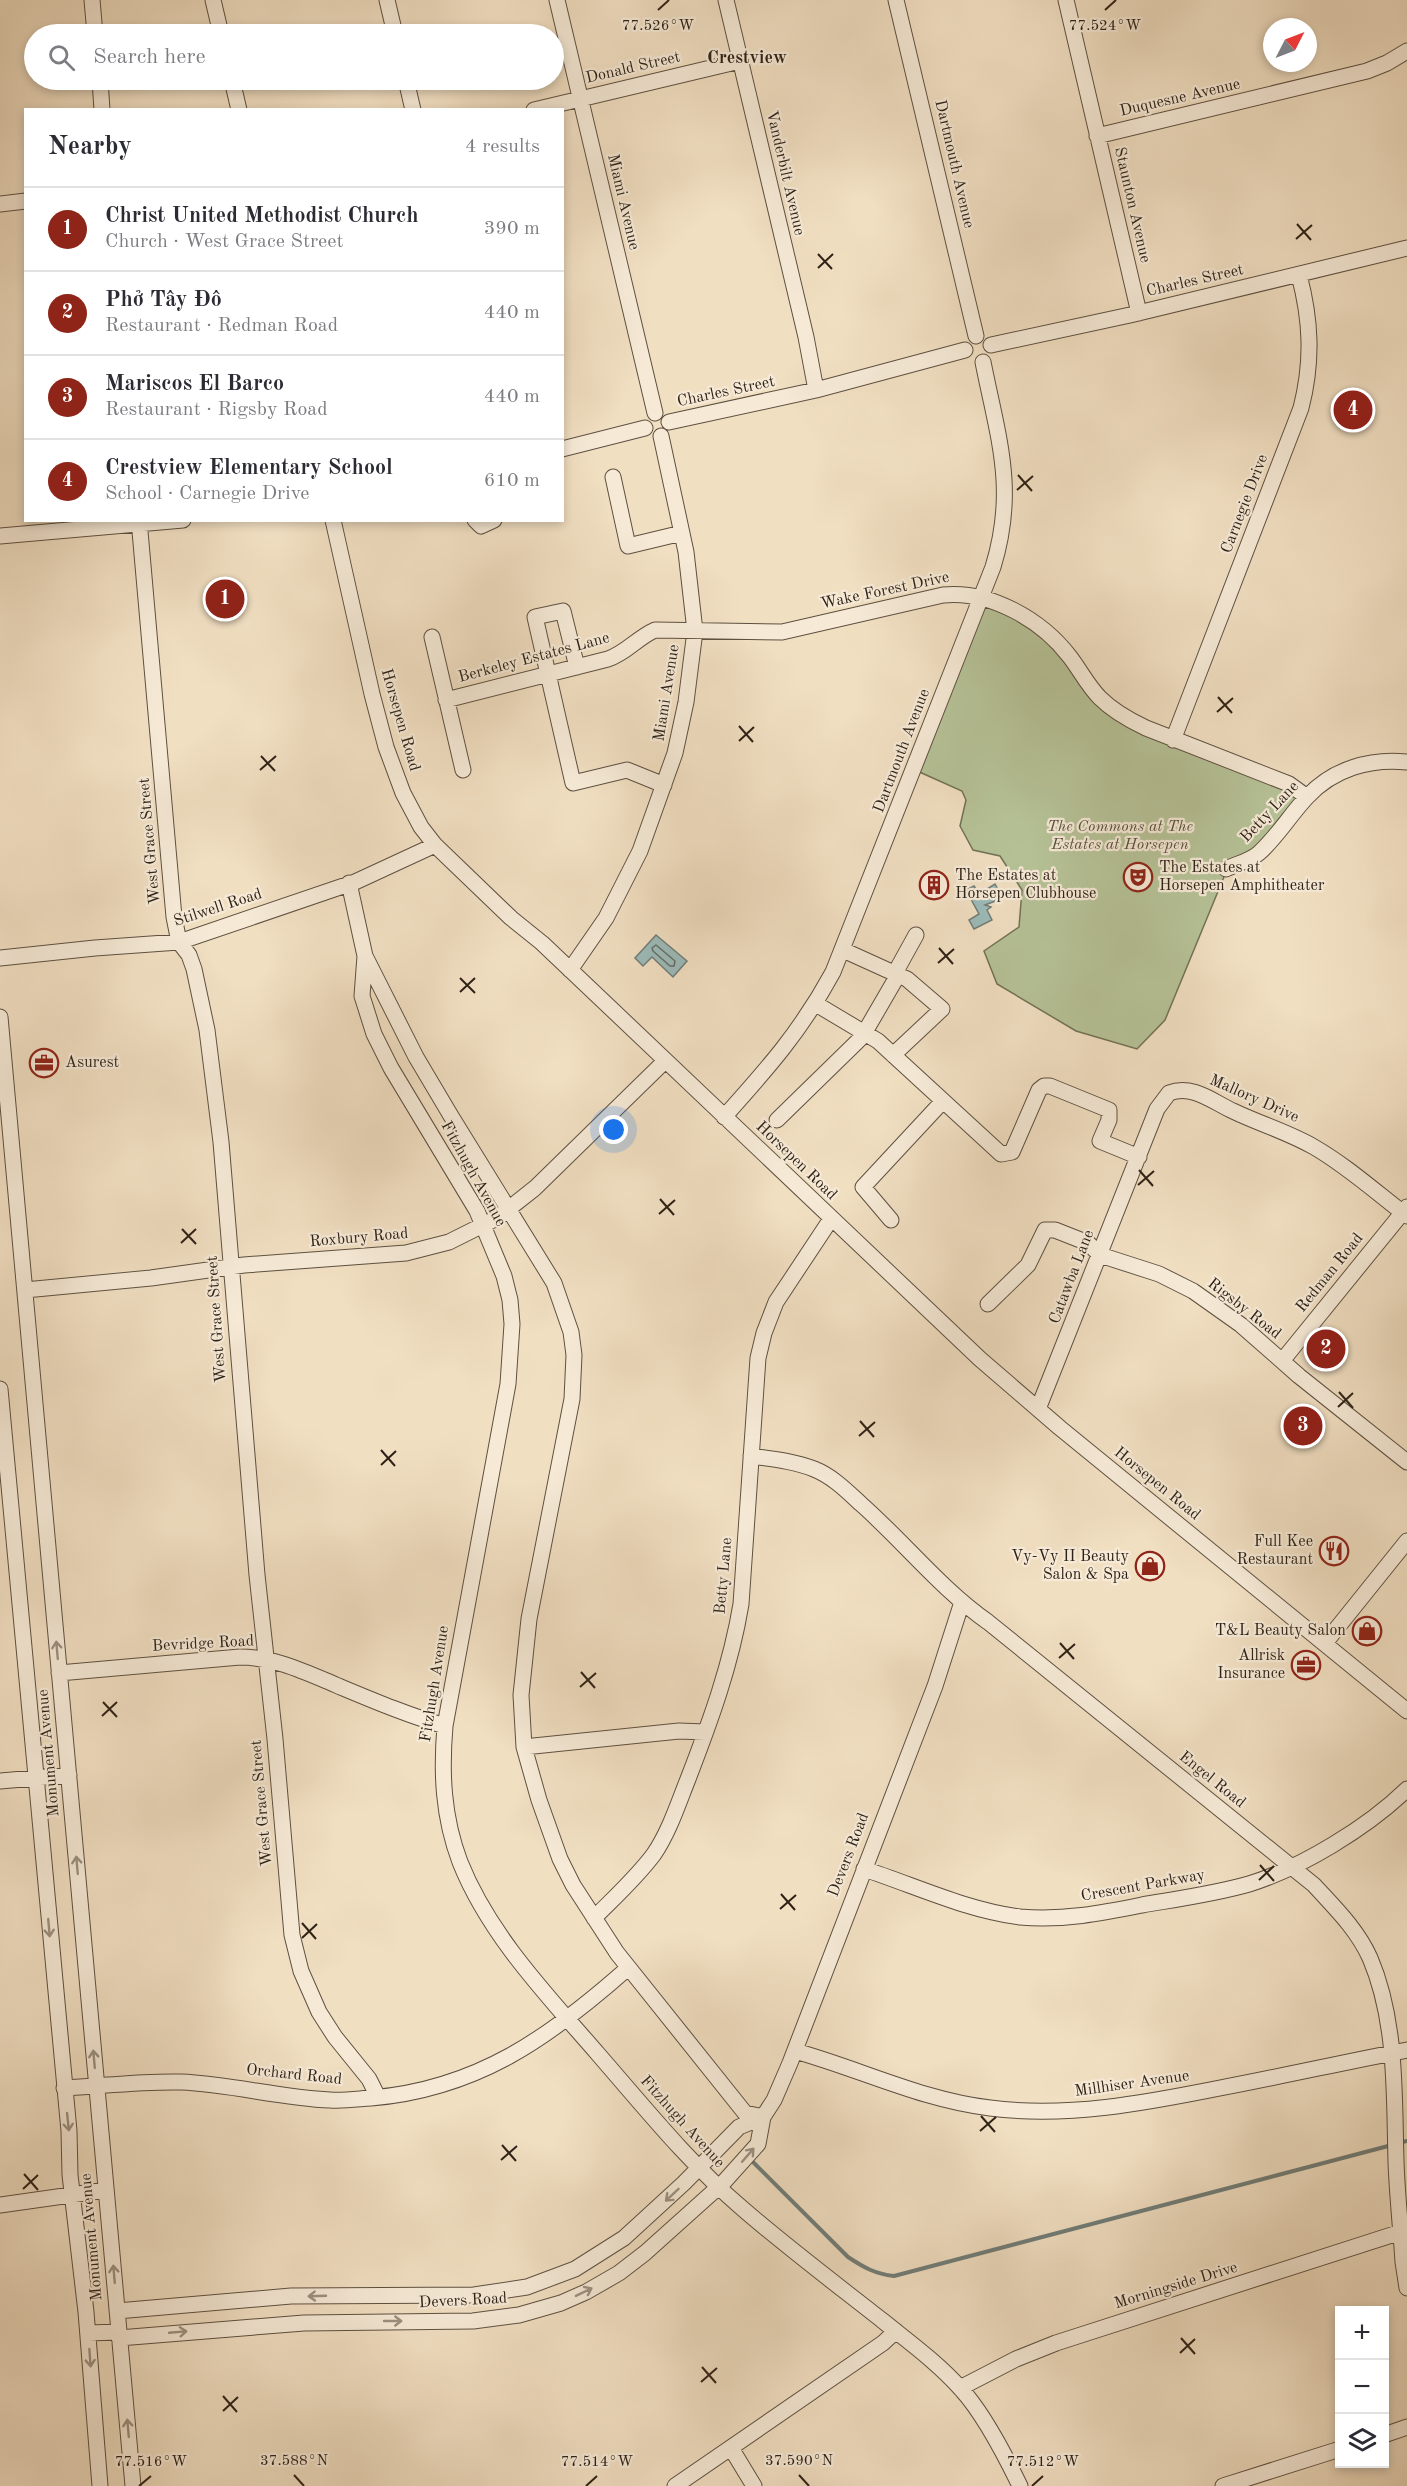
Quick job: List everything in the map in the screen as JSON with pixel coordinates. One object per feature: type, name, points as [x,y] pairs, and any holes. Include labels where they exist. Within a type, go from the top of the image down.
[{"type":"street","points":[[92,0],[95,24]]},
{"type":"street","points":[[213,0],[219,24]]},
{"type":"street","points":[[387,0],[393,24]]},
{"type":"street","name":"Miami Avenue","points":[[557,0],[563,24]]},
{"type":"street","name":"Vanderbilt Avenue","points":[[726,0],[806,337],[816,390]]},
{"type":"street","name":"Dartmouth Avenue","points":[[896,0],[976,336]]},
{"type":"street","name":"Staunton Avenue","points":[[1066,0],[1139,313]]},
{"type":"street","name":"Miami Avenue","points":[[564,30],[655,413]]},
{"type":"street","name":"Duquesne Avenue","points":[[1098,136],[1367,71],[1407,51]]},
{"type":"street","name":"Donald Street","points":[[542,108],[740,61]]},
{"type":"street","points":[[101,90],[102,108]]},
{"type":"street","points":[[234,90],[239,108]]},
{"type":"street","points":[[408,90],[413,108]]},
{"type":"street","points":[[0,204],[24,201]]},
{"type":"street","name":"Charles Street","points":[[991,345],[1139,313],[1407,248]]},
{"type":"street","name":"Carnegie Drive","points":[[1173,740],[1301,408],[1310,365],[1311,345],[1309,316],[1299,274]]},
{"type":"street","points":[[976,336],[984,337],[991,345],[991,353],[983,362],[971,360],[965,350],[969,339],[976,336]]},
{"type":"street","name":"Charles Street","points":[[669,422],[816,390],[965,350]]},
{"type":"street","name":"Dartmouth Avenue","points":[[724,1117],[788,1045],[816,1004],[843,950],[1000,546],[1006,498],[1005,472],[983,362]]},
{"type":"street","points":[[655,413],[662,414],[669,422],[669,429],[661,436],[650,435],[645,428],[648,417],[655,413]]},
{"type":"street","points":[[564,448],[645,428]]},
{"type":"street","name":"Miami Avenue","points":[[570,970],[622,891],[640,851],[664,785],[682,723],[695,631],[682,533],[661,436]]},
{"type":"street","points":[[613,477],[628,546],[682,533]]},
{"type":"street","points":[[0,536],[139,522]]},
{"type":"street","name":"West Grace Street","points":[[139,522],[174,917],[179,942],[189,955],[194,969],[207,1030],[221,1142],[289,1909],[301,1971],[319,2012],[335,2037],[369,2079],[378,2097]]},
{"type":"street","name":"Horsepen Road","points":[[333,522],[388,756],[403,794],[435,844],[938,1321],[1038,1409],[1407,1711]]},
{"type":"street","points":[[477,522],[481,526],[490,522]]},
{"type":"street","name":"Wake Forest Drive","points":[[695,631],[782,632],[943,595],[965,594],[981,597],[1036,623],[1062,647],[1098,696],[1110,707],[1146,728],[1173,740],[1289,784],[1306,797]]},
{"type":"street","points":[[577,668],[563,611],[535,617],[573,783],[627,770],[664,785]]},
{"type":"street","name":"Berkeley Estates Lane","points":[[447,700],[577,668],[619,655],[655,630],[695,631]]},
{"type":"street","points":[[432,638],[463,770]]},
{"type":"street","name":"Betty Lane","points":[[1226,869],[1259,853],[1306,797],[1320,784],[1348,769],[1379,761],[1407,762]]},
{"type":"street","name":"Stilwell Road","points":[[0,958],[179,942],[350,883],[435,844]]},
{"type":"street","name":"Fitzhugh Avenue","points":[[350,883],[365,956],[416,1057],[554,1283],[563,1305],[574,1355],[572,1400],[529,1618],[523,1661],[521,1695],[524,1747],[539,1800],[560,1859],[573,1885],[628,1968],[745,2113],[763,2117]]},
{"type":"street","points":[[777,1120],[864,1032],[916,935]]},
{"type":"street","points":[[843,950],[912,982],[942,1009],[893,1055]]},
{"type":"street","name":"Fitzhugh Avenue","points":[[365,956],[362,996],[374,1034],[391,1068],[477,1211],[498,1259],[510,1300],[512,1353],[506,1395],[445,1725],[442,1778],[445,1806],[460,1861],[475,1894],[495,1928],[567,2018],[698,2169],[717,2187],[896,2331],[960,2388],[989,2429],[1020,2486]]},
{"type":"street","points":[[816,1004],[864,1032],[893,1055],[1001,1154],[1012,1152],[1039,1090],[1044,1086],[1050,1086],[1109,1110],[1109,1120],[1100,1141],[1139,1157]]},
{"type":"street","name":"Monument Avenue","points":[[0,1017],[6,1152],[25,1290],[133,2486]]},
{"type":"street","name":"Roxbury Road","points":[[25,1290],[151,1278],[231,1267],[406,1253],[448,1242],[483,1226],[509,1208],[566,1160],[666,1061]]},
{"type":"street","name":"Mallory Drive","points":[[1139,1157],[1157,1109],[1166,1096],[1176,1091],[1192,1092],[1315,1147],[1405,1212]]},
{"type":"street","points":[[891,1220],[863,1187],[943,1101]]},
{"type":"street","name":"Catawba Lane","points":[[1038,1409],[1139,1157]]},
{"type":"street","name":"Redman Road","points":[[1282,1361],[1405,1212]]},
{"type":"street","name":"Betty Lane","points":[[594,1918],[636,1875],[662,1841],[675,1813],[705,1732],[736,1632],[744,1570],[758,1358],[764,1333],[786,1284],[831,1219]]},
{"type":"street","name":"Rigsby Road","points":[[988,1304],[1028,1265],[1045,1230],[1055,1230],[1088,1243],[1100,1255],[1159,1274],[1193,1292],[1240,1325],[1407,1462]]},
{"type":"street","name":"Monument Avenue","points":[[0,1389],[73,2194],[88,2333],[100,2486]]},
{"type":"street","name":"Engel Road","points":[[751,1456],[795,1463],[826,1475],[880,1521],[962,1602],[1314,1886],[1359,1937],[1369,1957],[1383,2000],[1390,2053],[1407,2288]]},
{"type":"street","points":[[1325,1642],[1407,1541]]},
{"type":"street","name":"Devers Road","points":[[88,2333],[119,2335],[260,2325],[484,2320],[519,2315],[561,2303],[586,2292],[619,2273],[645,2253],[717,2187],[758,2144],[763,2117],[774,2100],[795,2051],[935,1686],[962,1602]]},
{"type":"street","name":"Bevridge Road","points":[[59,1673],[240,1657],[267,1659],[389,1707],[445,1725]]},
{"type":"street","points":[[524,1747],[679,1731],[705,1732]]},
{"type":"street","points":[[0,1781],[69,1775]]},
{"type":"street","name":"Crescent Parkway","points":[[864,1869],[986,1910],[1041,1918],[1080,1917],[1249,1884],[1291,1867],[1378,1816],[1407,1789]]},
{"type":"street","name":"Orchard Road","points":[[64,2088],[179,2082],[233,2086],[332,2100],[407,2095],[442,2086],[471,2075],[512,2055],[567,2018],[628,1968]]},
{"type":"street","name":"Millhiser Avenue","points":[[795,2051],[934,2097],[992,2109],[1077,2110],[1134,2104],[1407,2049]]},
{"type":"street","name":"Devers Road","points":[[117,2311],[291,2296],[474,2295],[508,2291],[554,2278],[596,2257],[624,2238],[739,2127],[763,2117]]},
{"type":"street","points":[[0,2205],[106,2190]]},
{"type":"street","name":"Morningside Drive","points":[[960,2388],[1016,2359],[1056,2343],[1404,2231]]},
{"type":"street","points":[[369,2322],[370,2296]]},
{"type":"street","points":[[675,2486],[883,2343],[896,2331]]},
{"type":"street","points":[[1389,2433],[1407,2427]]},
{"type":"street","points":[[731,2448],[754,2486]]},
{"type":"street","points":[[1223,2486],[1335,2451]]},
{"type":"green space","name":"The Commons at The Estates at Horsepen","points":[[983,598],[1028,619],[1120,714],[1308,794],[1255,859],[1226,872],[1165,1020],[1137,1049],[1076,1031],[997,984],[984,951],[1019,927],[1022,890],[1000,856],[973,850],[960,826],[966,800],[962,791],[915,770]]},
{"type":"water","points":[[995,884],[1003,898],[985,905],[991,907],[987,910],[992,920],[974,929],[969,920],[979,914],[966,890],[974,886],[979,894]]},
{"type":"water","points":[[656,935],[687,961],[673,977],[652,957],[643,966],[635,958]]},
{"type":"waterway","points":[[1399,2143],[1407,2141]]},
{"type":"waterway","points":[[752,2161],[848,2257],[870,2270],[894,2276],[1392,2145]]},
{"type":"place","name":"Crestview Elementary School","points":[[1353,410]]},
{"type":"place","name":"Christ United Methodist Church","points":[[225,599]]},
{"type":"place","name":"The Estates at Horsepen Amphitheater","points":[[1138,877]]},
{"type":"place","name":"The Estates at Horsepen Clubhouse","points":[[934,885]]},
{"type":"place","name":"Asurest","points":[[44,1063]]},
{"type":"place","name":"Phở Tây Đô","points":[[1326,1349]]},
{"type":"place","name":"Mariscos El Barco","points":[[1303,1426]]},
{"type":"place","name":"Full Kee Restaurant","points":[[1334,1551]]},
{"type":"place","name":"Vy-Vy II Beauty Salon & Spa","points":[[1150,1566]]},
{"type":"place","name":"T&L Beauty Salon","points":[[1367,1631]]},
{"type":"place","name":"Allrisk Insurance","points":[[1306,1665]]},
{"type":"district","name":"Crestview","points":[[747,58]]}]
